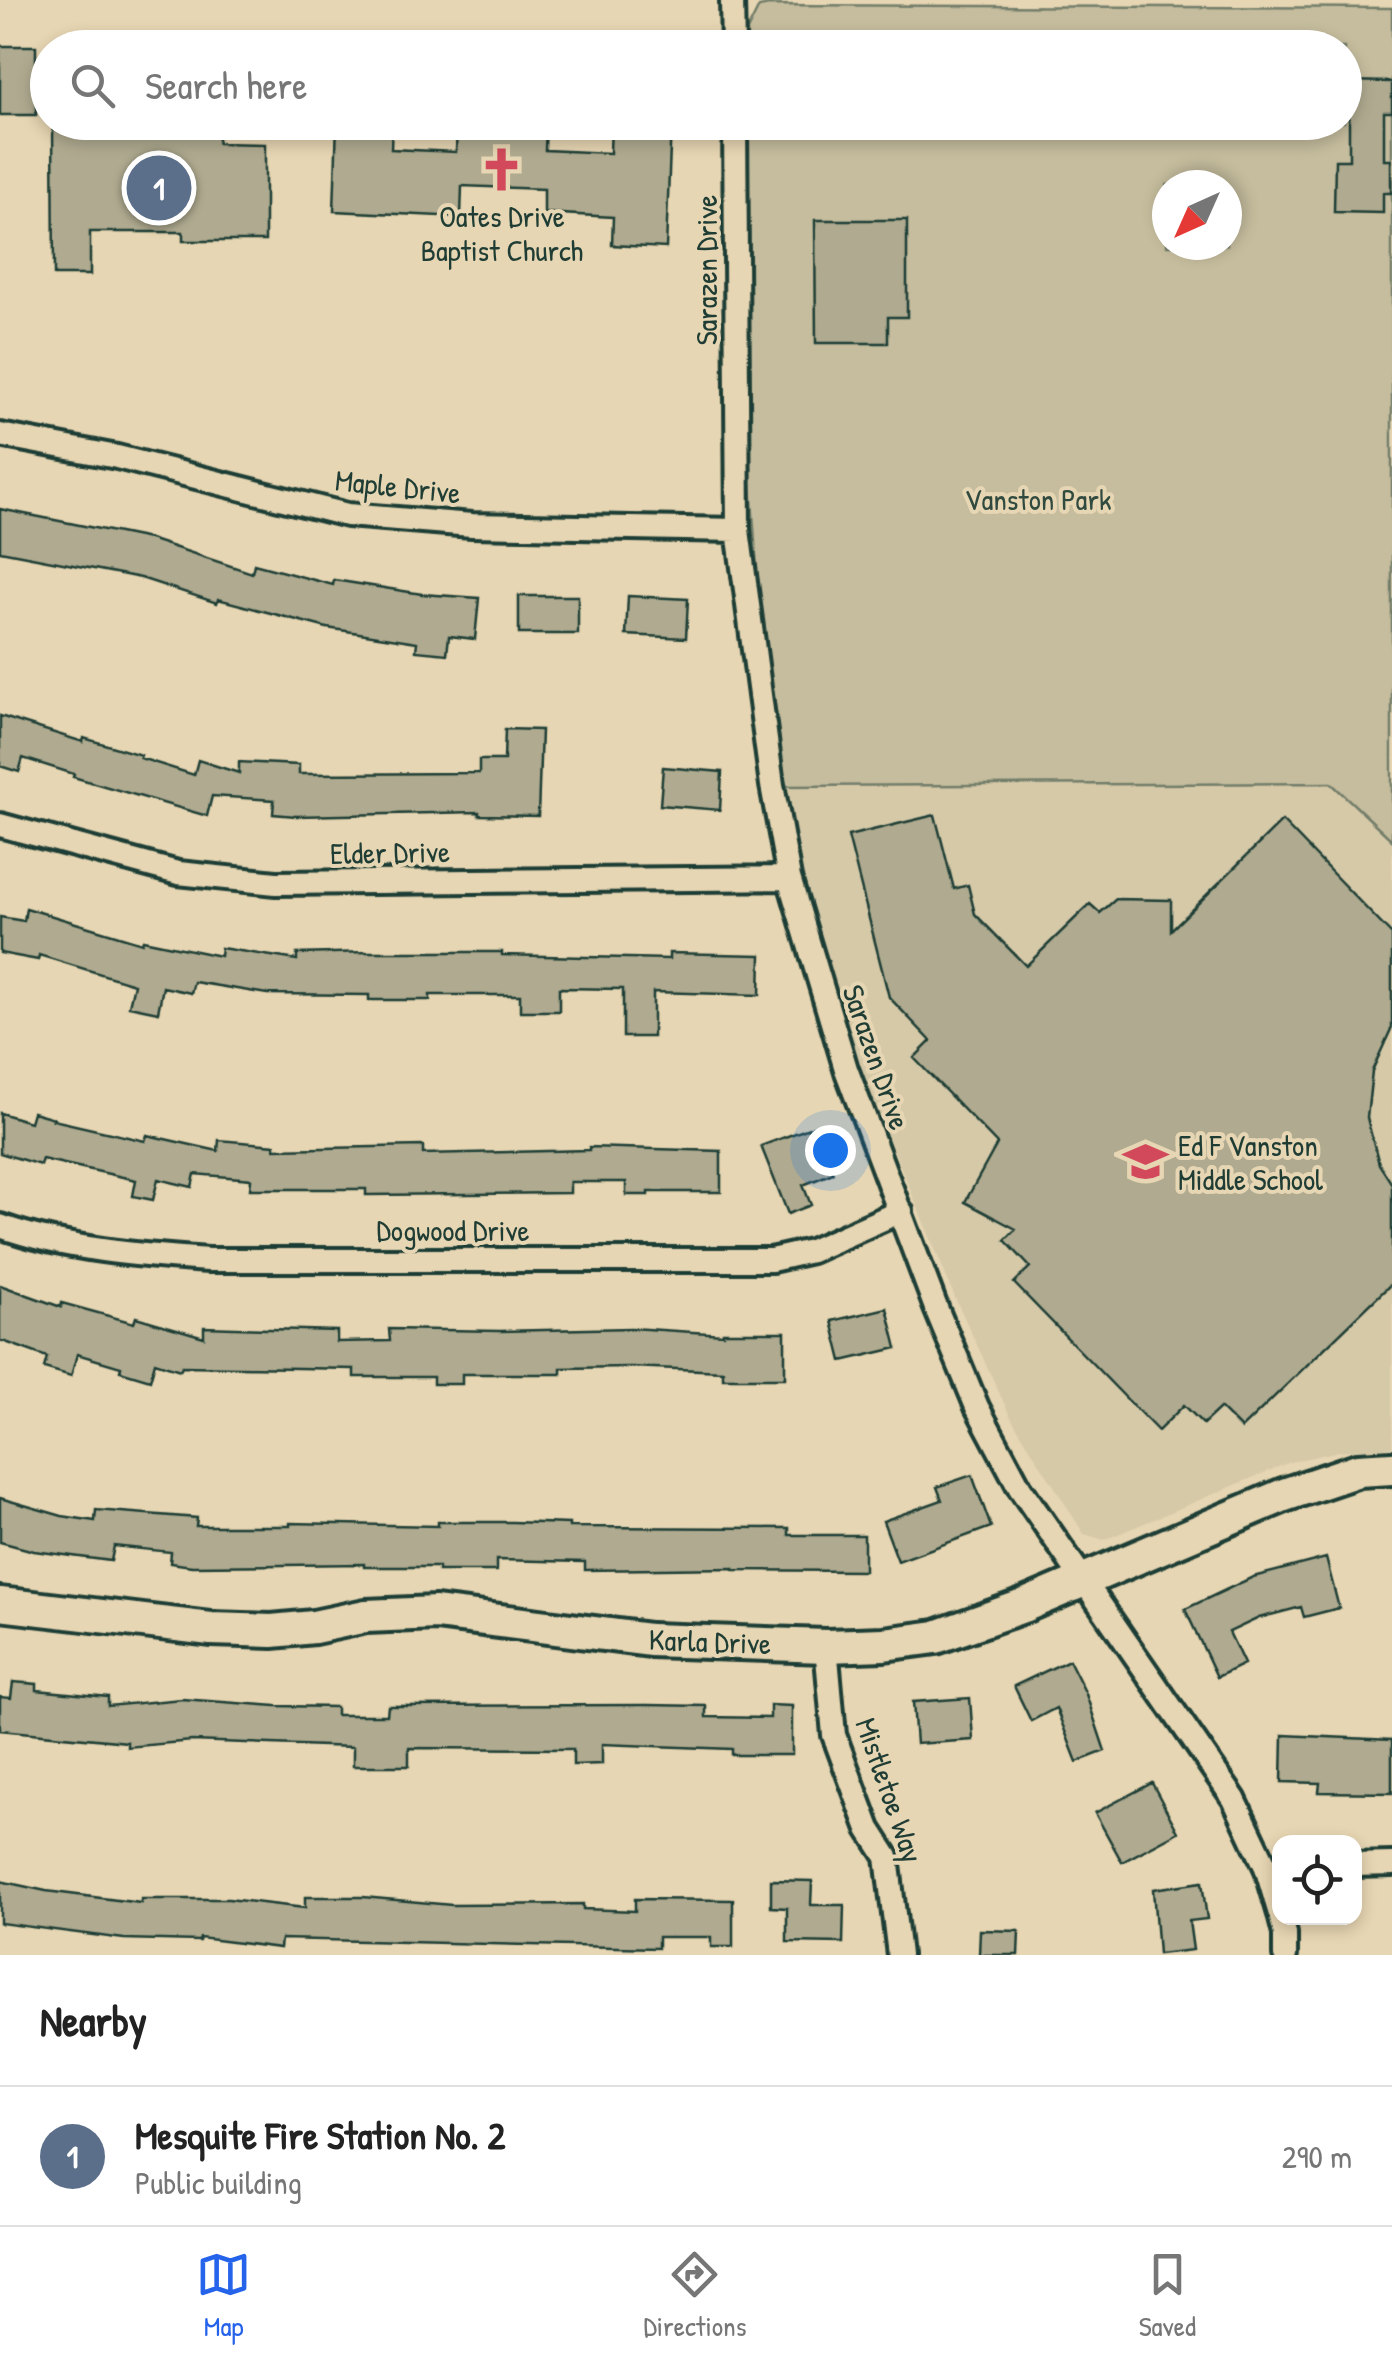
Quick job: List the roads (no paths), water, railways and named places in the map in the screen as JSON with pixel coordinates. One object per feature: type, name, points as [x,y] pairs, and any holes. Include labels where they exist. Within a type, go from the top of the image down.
[{"type":"street","points":[[732,0],[733,30]]},
{"type":"street","name":"Sarazen Drive","points":[[736,140],[738,530],[772,785],[789,878],[846,1069],[977,1407],[1020,1488],[1234,1799],[1272,1865]]},
{"type":"street","name":"Maple Drive","points":[[0,435],[118,456],[348,515],[472,524],[738,530]]},
{"type":"street","name":"Elder Drive","points":[[0,825],[178,873],[276,883],[789,878]]},
{"type":"street","name":"Dogwood Drive","points":[[0,1226],[37,1239],[118,1254],[208,1260],[772,1260],[812,1252],[900,1211]]},
{"type":"street","name":"Karla Drive","points":[[0,1604],[211,1628],[272,1631],[366,1616],[436,1613],[650,1640],[826,1646],[936,1638],[1024,1606],[1284,1495],[1358,1470],[1392,1468]]},
{"type":"street","name":"Mistletoe Way","points":[[826,1646],[834,1735],[869,1829],[887,1857],[899,1955]]},
{"type":"street","points":[[1362,1865],[1392,1864]]},
{"type":"street","name":"Sarazen Drive","points":[[1282,1925],[1286,1955]]},
{"type":"place","name":"Oates Drive Baptist Church","points":[[502,169]]},
{"type":"place","name":"Mesquite Fire Station No. 2","points":[[159,188]]},
{"type":"place","name":"Ed F Vanston Middle School","points":[[1145,1162]]},
{"type":"park label","name":"Vanston Park","points":[[1038,499]]}]
